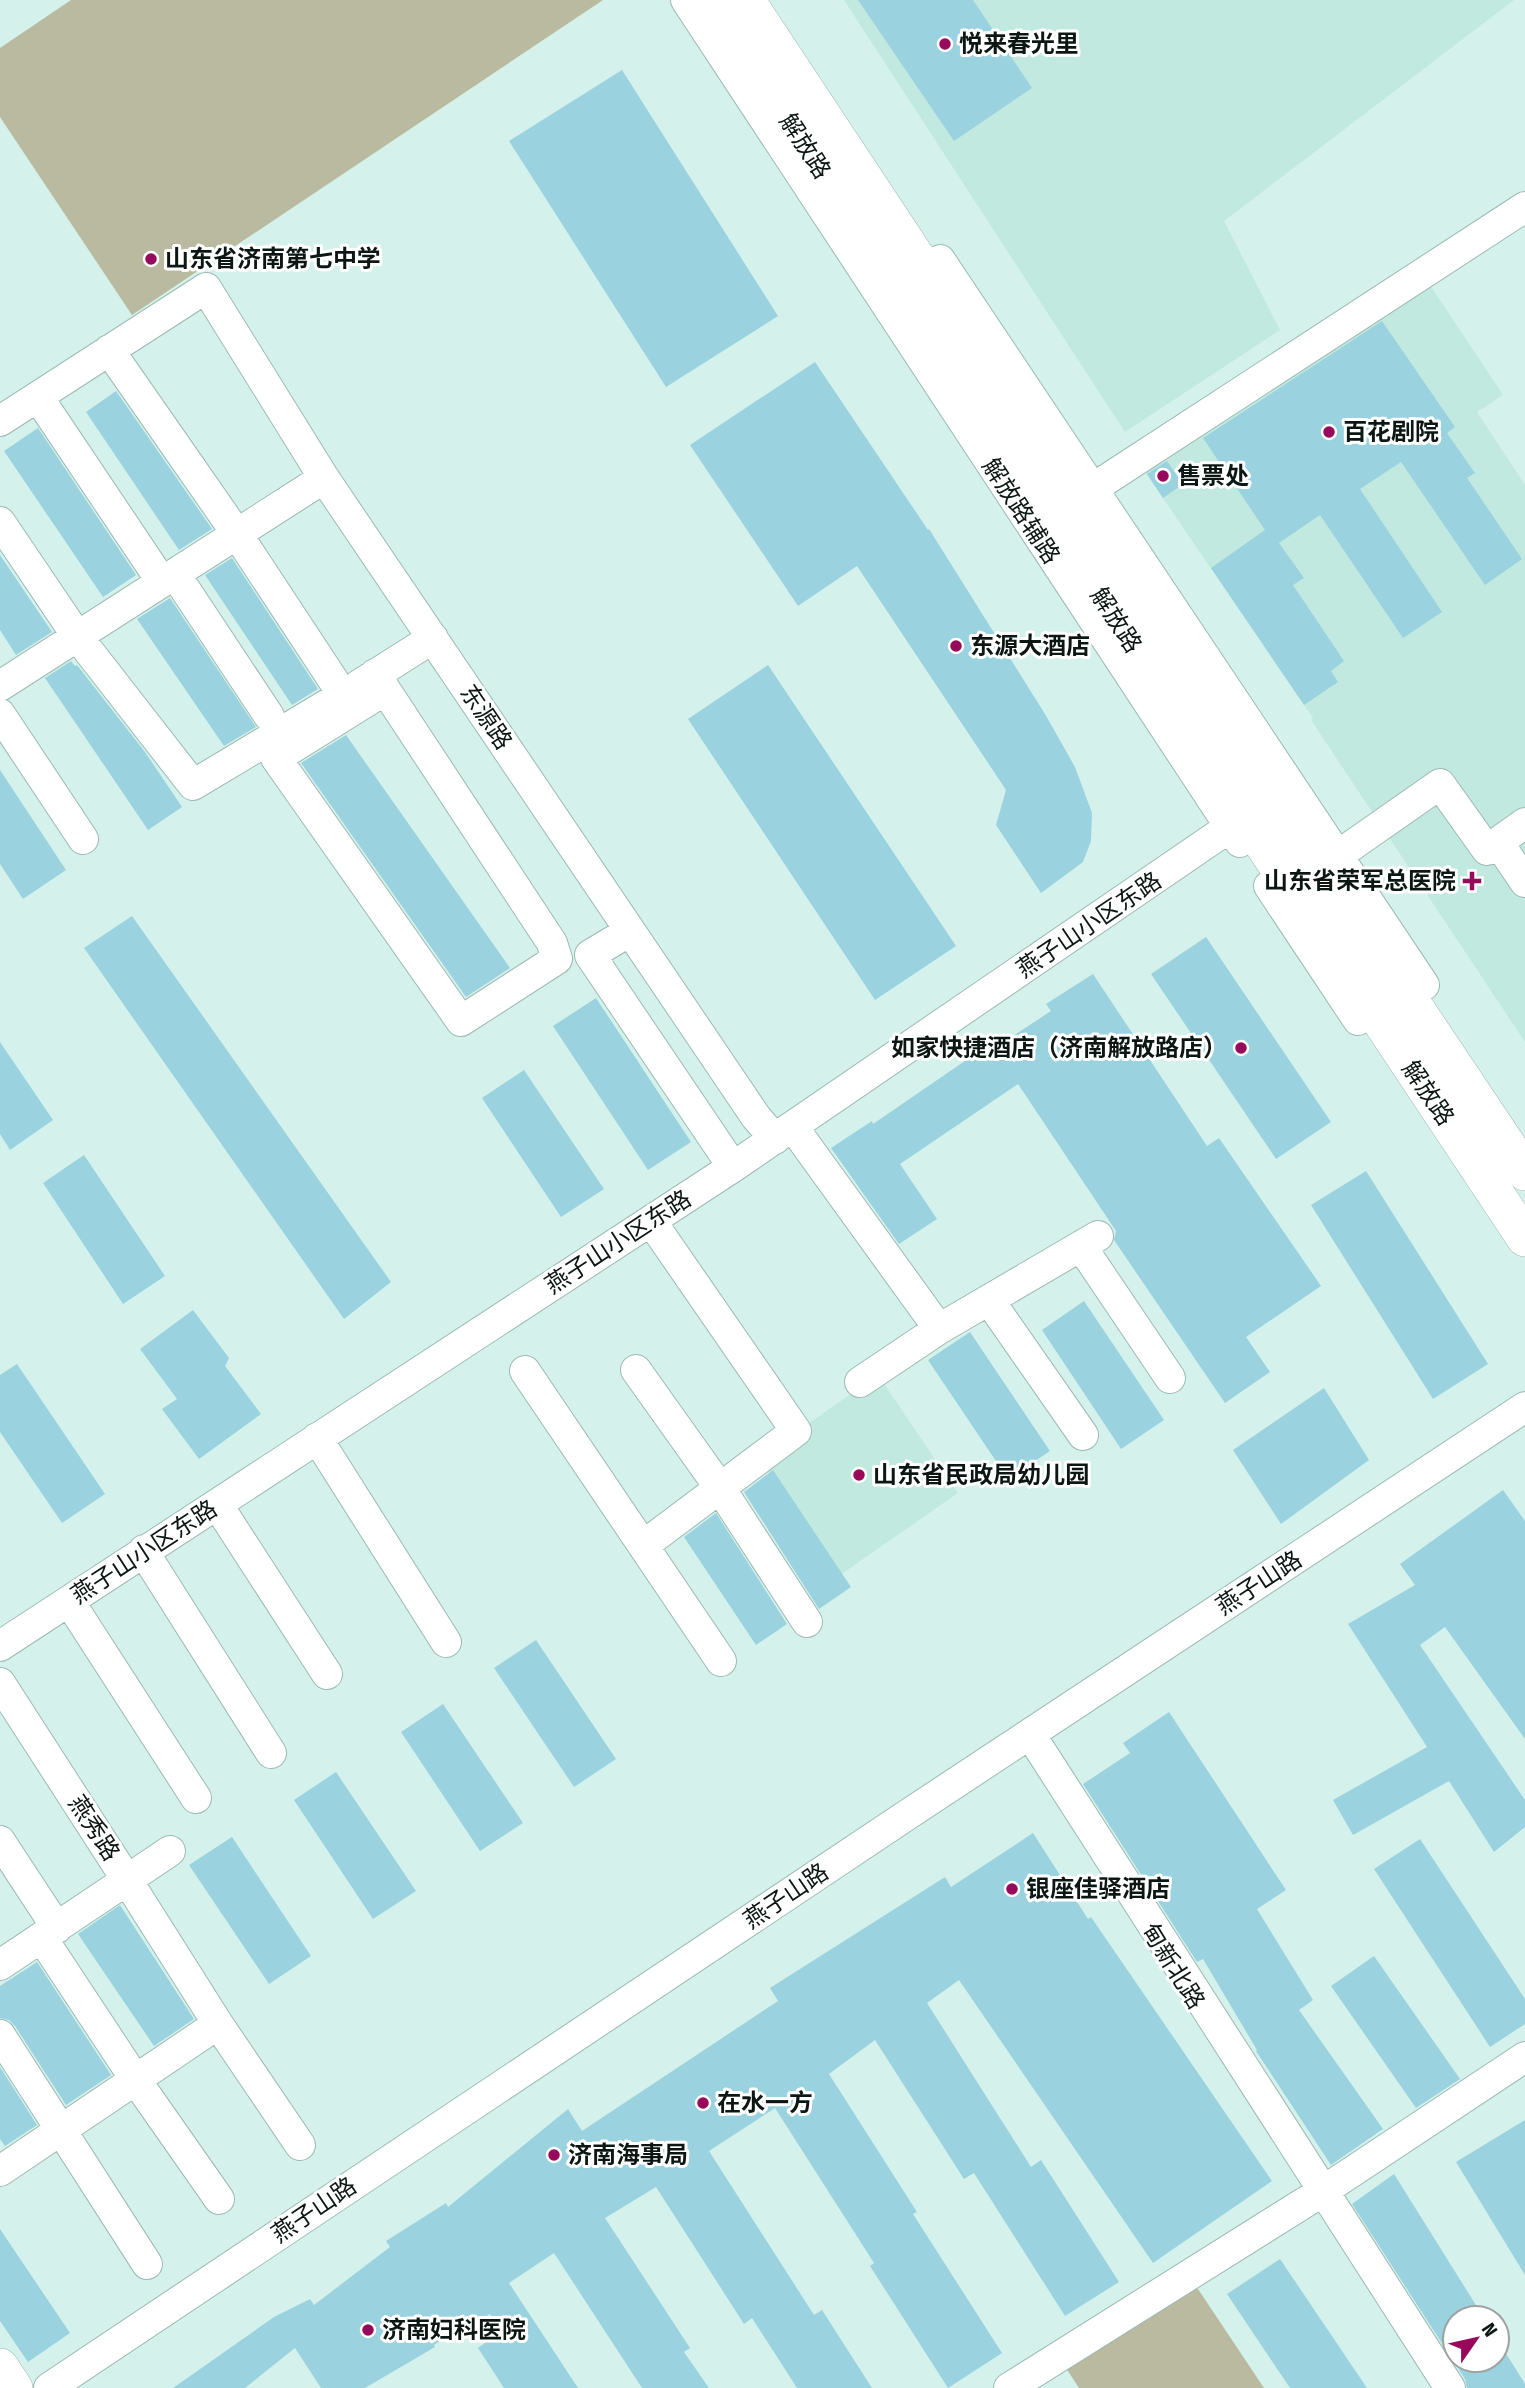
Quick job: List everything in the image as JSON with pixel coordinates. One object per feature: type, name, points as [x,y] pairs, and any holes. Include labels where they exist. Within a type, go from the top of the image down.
[{"type":"main road","name":"解放路","points":[[709,0],[1374,1027],[1525,1238]]},
{"type":"main road","name":"解放路","points":[[746,0],[1422,1001],[1525,1172]]},
{"type":"main road","points":[[0,2367],[14,2388]]},
{"type":"street","name":"解放路辅路","points":[[686,0],[1230,827],[1374,1027]]},
{"type":"street","points":[[767,0],[1337,856],[1422,1001]]},
{"type":"street","points":[[1092,489],[1525,207]]},
{"type":"street","name":"东源路","points":[[109,350],[206,288],[324,478],[756,1117],[784,1133],[939,1329]]},
{"type":"street","points":[[0,421],[109,350],[237,534],[343,695]]},
{"type":"street","points":[[38,397],[269,716]]},
{"type":"street","points":[[0,686],[324,478]]},
{"type":"street","points":[[0,522],[77,636],[192,785],[343,695],[380,682]]},
{"type":"street","points":[[380,682],[552,943],[557,959],[461,1021],[276,758],[380,682],[432,638]]},
{"type":"street","points":[[0,714],[83,839]]},
{"type":"street","points":[[1337,856],[1440,784],[1487,850],[1525,823]]},
{"type":"street","name":"燕子山小区东路","points":[[0,1646],[733,1167],[1230,827]]},
{"type":"street","points":[[1498,842],[1525,882]]},
{"type":"street","points":[[630,931],[590,955],[733,1167]]},
{"type":"street","points":[[644,1545],[796,1432],[650,1221]]},
{"type":"street","points":[[859,1382],[939,1329],[1090,1241],[1170,1378]]},
{"type":"street","points":[[989,1300],[1083,1435]]},
{"type":"street","points":[[636,1370],[720,1488],[807,1622]]},
{"type":"street","points":[[526,1371],[722,1661]]},
{"type":"street","name":"燕子山路","points":[[67,2388],[1525,1407]]},
{"type":"street","name":"燕子山路","points":[[49,2388],[1031,1739],[1525,1422]]},
{"type":"street","points":[[317,1438],[446,1642]]},
{"type":"street","points":[[217,1504],[327,1674]]},
{"type":"street","points":[[144,1550],[271,1753]]},
{"type":"street","points":[[69,1601],[196,1798]]},
{"type":"street","name":"燕秀路","points":[[0,1683],[127,1880],[0,1965]]},
{"type":"street","name":"甸新北路","points":[[1031,1739],[1314,2188],[1322,2191],[1450,2388]]},
{"type":"street","points":[[0,1841],[49,1933],[135,2079],[219,2199]]},
{"type":"street","points":[[170,1851],[127,1880],[218,2024],[300,2145]]},
{"type":"street","points":[[0,2171],[218,2024]]},
{"type":"street","points":[[0,2035],[147,2264]]},
{"type":"street","points":[[1009,2388],[1322,2191],[1525,2057]]},
{"type":"shaded area","name":"山东省济南第七中学","points":[[71,0],[603,0],[132,315],[0,117],[0,48]]},
{"type":"shaded area","points":[[844,0],[1514,0],[1224,221],[1280,330],[1125,432]]},
{"type":"shaded area","points":[[1426,279],[1503,395],[1477,412],[1525,485],[1525,1042],[1311,720],[1313,718],[1143,469]]},
{"type":"shaded area","name":"山东省民政局幼儿园","points":[[878,1375],[958,1493],[840,1575],[759,1458]]},
{"type":"shaded area","points":[[1194,2283],[1264,2388],[1079,2388],[1066,2368]]},
{"type":"building","name":"悦来春光里","points":[[858,0],[973,0],[1032,88],[954,141]]},
{"type":"building","points":[[622,70],[778,316],[666,387],[509,141]]},
{"type":"building","points":[[1382,321],[1455,427],[1447,433],[1475,473],[1467,478],[1522,559],[1485,585],[1401,462],[1360,489],[1442,612],[1403,638],[1320,515],[1279,543],[1304,578],[1293,585],[1344,661],[1331,671],[1338,682],[1304,705],[1211,568],[1265,530],[1203,438]]},
{"type":"building","points":[[815,362],[929,529],[1045,714],[1075,767],[1092,813],[1091,841],[1083,862],[1041,893],[996,825],[1006,790],[857,566],[798,606],[690,445]]},
{"type":"building","points":[[116,391],[212,529],[179,550],[86,412]]},
{"type":"building","points":[[38,428],[136,575],[103,597],[4,451]]},
{"type":"building","name":"售票处","points":[[1167,461],[1183,484],[1163,498],[1147,474]]},
{"type":"building","points":[[0,555],[52,632],[16,655],[0,630]]},
{"type":"building","points":[[232,558],[318,689],[292,705],[205,575]]},
{"type":"building","points":[[170,598],[256,727],[224,746],[137,619]]},
{"type":"building","points":[[71,661],[77,665],[145,752],[182,807],[148,830],[45,678]]},
{"type":"building","points":[[768,665],[956,946],[875,1000],[688,719]]},
{"type":"building","points":[[346,735],[510,968],[466,997],[301,763]]},
{"type":"building","points":[[0,770],[66,870],[23,899],[0,864]]},
{"type":"building","points":[[132,916],[391,1282],[344,1319],[84,948]]},
{"type":"building","name":"如家快捷酒店（济南解放路店）","points":[[1206,937],[1331,1122],[1276,1159],[1151,974]]},
{"type":"building","points":[[1093,974],[1207,1146],[1219,1138],[1321,1286],[1246,1337],[1270,1372],[1225,1403],[1114,1240],[1116,1231],[1018,1084],[900,1164],[937,1219],[899,1244],[831,1148],[872,1121],[873,1124],[975,1054],[978,1059],[1051,1011],[1046,1004]]},
{"type":"building","points":[[596,998],[691,1142],[648,1170],[553,1026]]},
{"type":"building","points":[[0,1042],[53,1120],[10,1150],[0,1134]]},
{"type":"building","points":[[524,1070],[604,1189],[561,1217],[482,1098]]},
{"type":"building","points":[[84,1155],[165,1276],[123,1304],[43,1183]]},
{"type":"building","points":[[1366,1171],[1488,1364],[1433,1399],[1311,1205]]},
{"type":"building","points":[[1084,1301],[1164,1420],[1121,1449],[1042,1330]]},
{"type":"building","points":[[193,1310],[229,1358],[225,1366],[261,1414],[199,1459],[162,1409],[177,1399],[140,1349]]},
{"type":"building","points":[[970,1332],[1050,1451],[1008,1479],[928,1360]]},
{"type":"building","points":[[17,1364],[105,1494],[62,1523],[0,1432],[0,1375]]},
{"type":"building","points":[[1324,1388],[1369,1460],[1281,1524],[1233,1450]]},
{"type":"building","points":[[773,1470],[851,1587],[819,1609],[744,1492]]},
{"type":"building","points":[[1503,1490],[1525,1521],[1525,1739],[1445,1627],[1420,1645],[1525,1800],[1525,1827],[1494,1852],[1449,1781],[1353,1835],[1333,1800],[1427,1747],[1348,1624],[1415,1585],[1400,1564]]},
{"type":"building","points":[[716,1513],[787,1624],[756,1645],[684,1537]]},
{"type":"building","points":[[536,1640],[616,1759],[574,1787],[494,1668]]},
{"type":"building","points":[[443,1704],[523,1823],[480,1851],[401,1732]]},
{"type":"building","points":[[1169,1712],[1286,1890],[1257,1909],[1313,2000],[1299,2010],[1383,2129],[1331,2165],[1256,2051],[1203,1959],[1197,1962],[1083,1784],[1130,1753],[1123,1743]]},
{"type":"building","points":[[336,1772],[416,1891],[373,1919],[294,1800]]},
{"type":"building","points":[[1033,1833],[1088,1919],[1091,1917],[1272,2181],[1153,2263],[959,1980],[927,2003],[1031,2167],[1041,2160],[1119,2282],[1065,2316],[974,2173],[964,2179],[875,2040],[829,2074],[917,2212],[913,2214],[1002,2353],[948,2388],[870,2266],[874,2263],[775,2108],[709,2151],[814,2315],[822,2310],[872,2388],[797,2388],[752,2318],[744,2324],[656,2187],[605,2218],[690,2348],[684,2352],[709,2388],[642,2388],[554,2253],[509,2283],[578,2388],[504,2388],[478,2348],[501,2331],[490,2314],[465,2329],[463,2326],[434,2345],[435,2347],[365,2388],[321,2388],[295,2348],[245,2388],[173,2388],[274,2317],[310,2299],[314,2305],[390,2247],[386,2241],[446,2203],[448,2207],[568,2109],[582,2131],[778,2001],[770,1988],[945,1877],[951,1887]]},
{"type":"building","points":[[232,1837],[311,1956],[269,1984],[189,1865]]},
{"type":"building","points":[[1420,1839],[1525,1999],[1525,2024],[1490,2047],[1374,1869]]},
{"type":"building","points":[[120,1905],[194,2019],[154,2046],[78,1934]]},
{"type":"building","points":[[1374,1956],[1460,2079],[1416,2108],[1331,1986]]},
{"type":"building","points":[[37,1962],[111,2075],[66,2105],[15,2026],[9,2020],[0,2018],[0,1986]]},
{"type":"building","points":[[0,2067],[37,2125],[5,2146],[0,2139]]},
{"type":"building","points":[[1525,2120],[1525,2275],[1456,2162]]},
{"type":"building","points":[[1394,2174],[1475,2304],[1441,2304],[1441,2342],[1352,2204]]},
{"type":"building","points":[[0,2229],[70,2333],[28,2362],[0,2321]]},
{"type":"building","points":[[1280,2259],[1367,2388],[1290,2388],[1227,2294]]},
{"type":"building","points":[[1511,2362],[1525,2388],[1467,2388],[1462,2374],[1511,2374]]},
{"type":"place","name":"悦来春光里","points":[[945,44]]},
{"type":"place","name":"山东省济南第七中学","points":[[151,259]]},
{"type":"place","name":"百花剧院","points":[[1329,432]]},
{"type":"place","name":"售票处","points":[[1163,476]]},
{"type":"place","name":"东源大酒店","points":[[956,646]]},
{"type":"place","name":"山东省荣军总医院","points":[[1472,881]]},
{"type":"place","name":"如家快捷酒店（济南解放路店）","points":[[1241,1048]]},
{"type":"place","name":"山东省民政局幼儿园","points":[[859,1475]]},
{"type":"place","name":"银座佳驿酒店","points":[[1012,1889]]},
{"type":"place","name":"在水一方","points":[[703,2103]]},
{"type":"place","name":"济南海事局","points":[[554,2155]]},
{"type":"place","name":"济南妇科医院","points":[[368,2330]]}]
